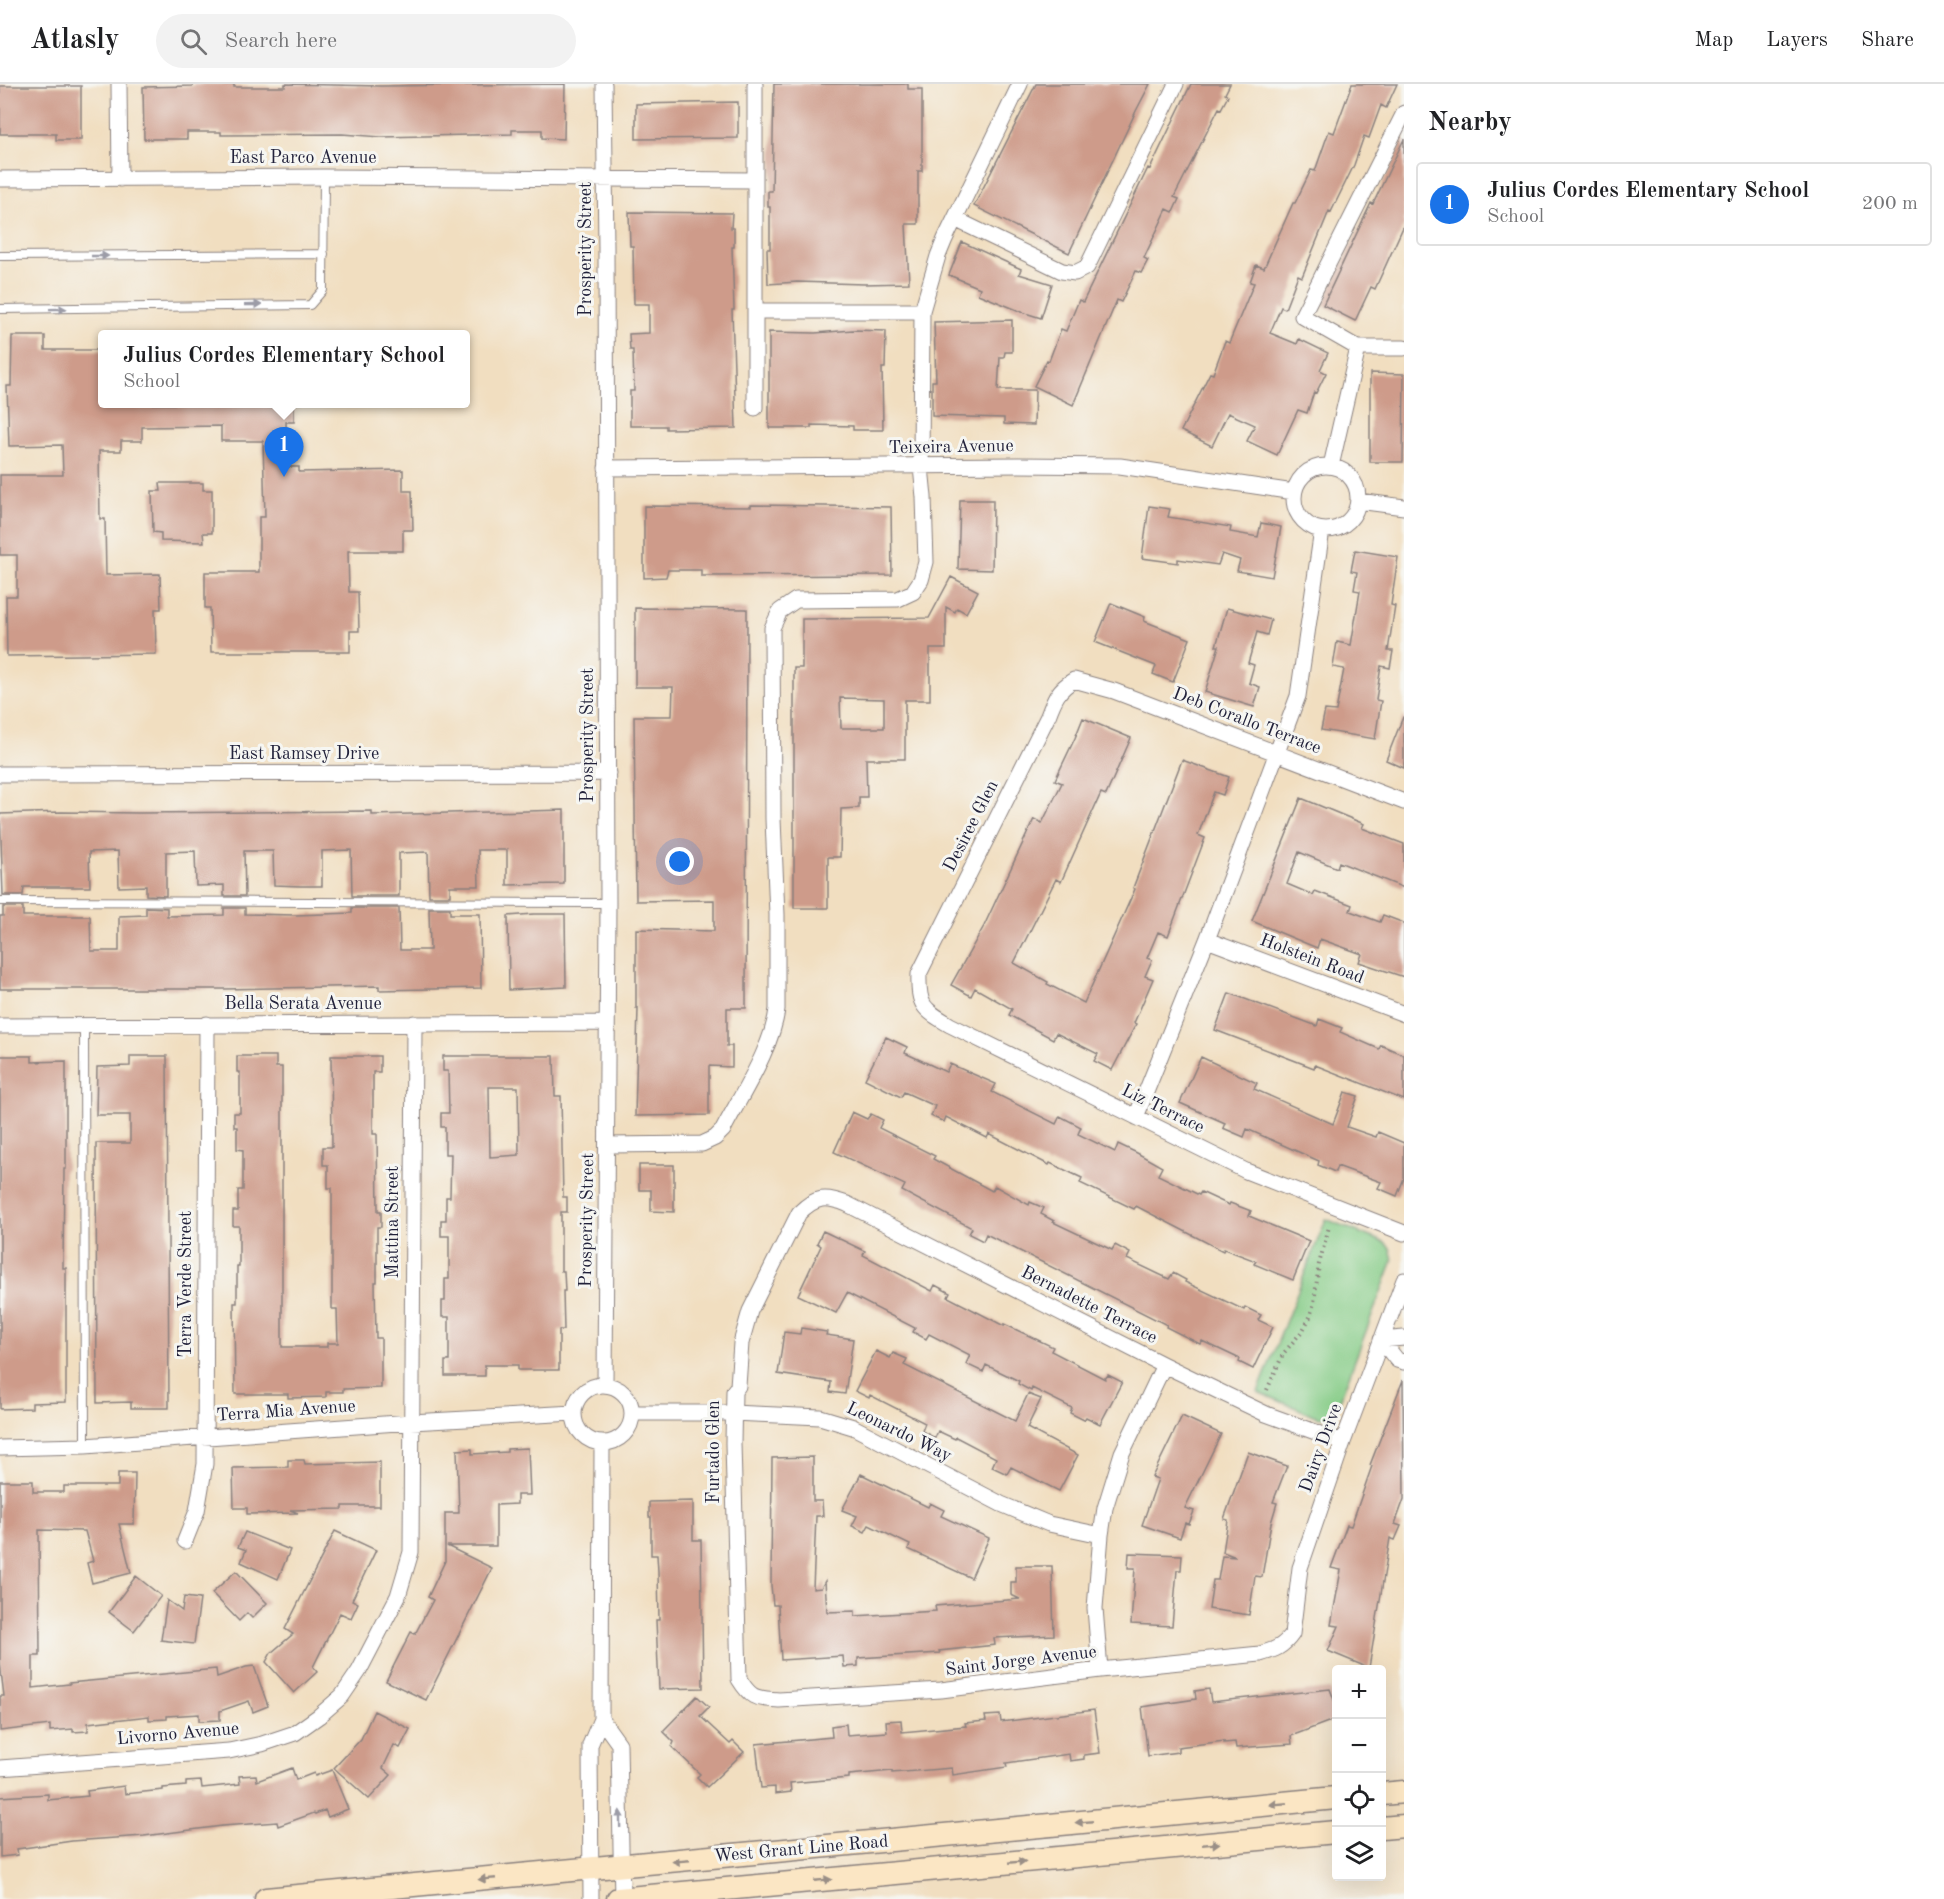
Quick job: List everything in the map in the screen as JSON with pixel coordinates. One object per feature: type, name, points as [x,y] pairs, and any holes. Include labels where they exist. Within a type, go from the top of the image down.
[{"type":"main road","points":[[1386,1794],[1404,1792]]},
{"type":"main road","name":"West Grant Line Road","points":[[266,1899],[1332,1798]]},
{"type":"main road","points":[[1386,1828],[1404,1826]]},
{"type":"main road","name":"West Grant Line Road","points":[[621,1899],[1332,1832]]},
{"type":"street","points":[[119,84],[120,179]]},
{"type":"street","name":"Prosperity Street","points":[[604,84],[608,773],[605,1385]]},
{"type":"street","points":[[755,84],[755,408]]},
{"type":"street","points":[[607,1145],[702,1144],[715,1138],[723,1130],[776,1022],[777,915],[773,819],[772,628],[780,611],[796,600],[898,599],[913,591],[921,580],[926,562],[921,467],[922,311],[938,256],[1020,84]]},
{"type":"street","points":[[955,219],[1062,271],[1075,273],[1087,267],[1176,84]]},
{"type":"street","points":[[1404,113],[1302,316],[1358,348],[1404,348]]},
{"type":"street","name":"East Parco Avenue","points":[[0,179],[324,177],[755,180]]},
{"type":"street","points":[[755,310],[922,311]]},
{"type":"street","points":[[1331,466],[1358,348]]},
{"type":"street","name":"Teixeira Avenue","points":[[606,468],[1120,466],[1294,492]]},
{"type":"street","points":[[1320,466],[1331,466],[1350,477],[1356,486],[1358,501],[1353,516],[1346,524],[1337,529],[1322,530],[1307,525],[1300,518],[1295,509],[1294,492],[1301,478],[1310,470],[1320,466]]},
{"type":"street","points":[[1358,501],[1404,507]]},
{"type":"street","points":[[1136,1117],[1207,940],[1298,696],[1322,530]]},
{"type":"street","name":"Deb Corallo Terrace","points":[[1074,680],[1114,691],[1404,802]]},
{"type":"street","name":"Desiree Glen","points":[[919,998],[919,974],[1048,717],[1055,697],[1064,685],[1074,680]]},
{"type":"street","name":"East Ramsey Drive","points":[[0,774],[608,773]]},
{"type":"street","name":"Holstein Road","points":[[1207,940],[1404,1014]]},
{"type":"street","name":"Liz Terrace","points":[[919,998],[930,1014],[950,1025],[1246,1171],[1404,1233]]},
{"type":"street","name":"Mattina Street","points":[[411,1422],[414,1023]]},
{"type":"street","name":"Bella Serata Avenue","points":[[0,1026],[607,1023]]},
{"type":"street","name":"Terra Verde Street","points":[[185,1541],[197,1511],[205,1464],[207,1024]]},
{"type":"street","name":"Bernadette Terrace","points":[[820,1199],[832,1198],[847,1204],[1164,1365],[1266,1414],[1343,1442]]},
{"type":"street","name":"Furtado Glen","points":[[748,1693],[740,1679],[737,1656],[732,1413],[734,1390],[738,1386],[741,1343],[750,1311],[799,1213],[810,1202],[820,1199]]},
{"type":"street","name":"Dairy Drive","points":[[1292,1634],[1300,1568],[1343,1442],[1404,1280]]},
{"type":"street","points":[[1381,1340],[1404,1338]]},
{"type":"street","points":[[1381,1340],[1398,1360],[1404,1362]]},
{"type":"street","points":[[1100,1670],[1095,1608],[1105,1508],[1122,1453],[1164,1365]]},
{"type":"street","points":[[605,1385],[621,1390],[631,1404],[633,1413],[632,1422],[621,1438],[602,1444],[585,1437],[579,1431],[574,1413],[580,1396],[595,1386],[605,1385]]},
{"type":"street","name":"Terra Mia Avenue","points":[[0,1448],[85,1446],[411,1422],[574,1413]]},
{"type":"street","name":"Leonardo Way","points":[[633,1413],[732,1413],[820,1417],[853,1427],[1001,1504],[1049,1524],[1101,1535]]},
{"type":"street","name":"Livorno Avenue","points":[[0,1768],[229,1751],[262,1744],[294,1733],[319,1716],[342,1696],[398,1596],[411,1552],[411,1422]]},
{"type":"street","points":[[591,1899],[590,1745],[601,1719],[602,1444]]},
{"type":"street","name":"Saint Jorge Avenue","points":[[748,1693],[761,1698],[779,1700],[941,1690],[1100,1670],[1260,1654],[1277,1650],[1292,1634]]},
{"type":"street","points":[[601,1719],[619,1744],[621,1899]]},
{"type":"lane","points":[[0,309],[310,304],[323,290],[324,177]]},
{"type":"lane","points":[[0,256],[324,254]]},
{"type":"lane","points":[[0,901],[608,903]]},
{"type":"lane","points":[[84,1026],[85,1446]]},
{"type":"path","points":[[1267,1390],[1283,1354],[1303,1330],[1310,1317],[1319,1264],[1329,1227]]},
{"type":"green space","points":[[1326,1219],[1385,1243],[1390,1248],[1393,1260],[1337,1408],[1328,1416],[1318,1417],[1258,1392]]},
{"type":"building","points":[[193,84],[285,87],[285,84],[381,86],[565,84],[564,139],[542,138],[542,130],[512,130],[512,134],[381,137],[342,134],[221,135],[221,132],[187,132],[187,139],[144,139],[143,87],[193,86]]},
{"type":"building","points":[[774,84],[908,84],[908,89],[922,89],[922,171],[918,171],[918,224],[906,224],[909,283],[768,284],[767,249],[770,249],[770,207],[768,207],[768,191],[772,191]]},
{"type":"building","points":[[1036,84],[1150,84],[1069,253],[974,206]]},
{"type":"building","points":[[1191,84],[1230,84],[1225,94],[1228,96],[1221,109],[1219,108],[1174,197],[1179,199],[1173,212],[1167,209],[1144,258],[1148,260],[1141,273],[1136,271],[1121,302],[1117,300],[1073,405],[1034,386],[1047,360],[1049,361],[1061,329],[1066,331],[1079,300],[1083,302]]},
{"type":"building","points":[[1352,84],[1397,84],[1386,108],[1381,105],[1369,138],[1364,136],[1354,165],[1331,212],[1329,211],[1302,277],[1298,275],[1285,309],[1281,307],[1270,333],[1297,344],[1299,339],[1328,353],[1320,370],[1326,373],[1316,393],[1314,392],[1307,413],[1298,410],[1277,455],[1247,441],[1255,425],[1228,413],[1212,446],[1181,431],[1210,373],[1213,374],[1225,341],[1229,343],[1254,283],[1250,282],[1256,265],[1264,268],[1293,203],[1311,170],[1315,171],[1329,131],[1334,133]]},
{"type":"building","points":[[0,86],[81,86],[81,140],[56,140],[56,134],[0,134]]},
{"type":"building","points":[[738,102],[738,138],[636,139],[636,104]]},
{"type":"building","points":[[1404,139],[1404,225],[1375,289],[1371,287],[1355,321],[1323,305]]},
{"type":"building","points":[[629,212],[732,213],[734,310],[732,310],[736,428],[666,429],[666,426],[630,426],[630,391],[634,391],[633,350],[630,350],[629,334],[649,333],[649,304],[634,304],[633,246],[630,246]]},
{"type":"building","points":[[962,242],[1021,269],[1019,274],[1052,284],[1041,318],[978,294],[980,288],[949,275]]},
{"type":"building","points":[[1012,320],[1012,352],[1005,352],[1004,357],[1000,357],[998,390],[1035,390],[1034,425],[1004,424],[1004,418],[932,416],[932,381],[936,381],[934,322]]},
{"type":"building","points":[[853,330],[886,331],[885,368],[882,368],[883,430],[853,430],[853,426],[811,425],[811,428],[769,428],[769,332],[815,333]]},
{"type":"building","points":[[12,336],[45,336],[45,350],[98,350],[98,408],[294,408],[294,422],[286,422],[287,467],[299,467],[299,472],[403,470],[403,491],[412,491],[413,530],[403,530],[403,551],[348,551],[349,592],[358,592],[359,631],[350,631],[350,652],[211,652],[210,608],[205,608],[205,572],[259,572],[259,517],[265,517],[263,441],[221,441],[221,426],[142,427],[142,441],[121,441],[121,451],[99,451],[100,519],[105,519],[106,575],[160,574],[161,609],[155,609],[156,654],[7,656],[6,596],[17,596],[17,555],[0,555],[0,475],[63,475],[62,445],[9,446],[7,386],[11,386]]},
{"type":"building","points":[[1370,373],[1404,374],[1403,462],[1370,462]]},
{"type":"building","points":[[160,483],[203,483],[203,490],[212,490],[212,533],[203,533],[204,542],[161,541],[161,533],[153,532],[152,491],[161,491]]},
{"type":"building","points":[[960,500],[993,500],[992,570],[958,569]]},
{"type":"building","points":[[751,505],[891,507],[892,575],[701,576],[701,570],[668,570],[666,577],[644,578],[644,506],[751,507]]},
{"type":"building","points":[[1149,506],[1170,509],[1168,517],[1231,527],[1230,532],[1258,537],[1261,523],[1281,527],[1272,577],[1237,571],[1240,560],[1222,554],[1218,565],[1178,559],[1178,563],[1142,558]]},
{"type":"building","points":[[1355,550],[1398,557],[1391,605],[1395,606],[1388,651],[1393,651],[1390,668],[1381,666],[1376,700],[1381,701],[1375,739],[1321,730],[1325,710],[1336,711],[1344,669],[1333,667],[1337,642],[1351,645],[1360,591],[1354,590],[1357,572],[1351,571]]},
{"type":"building","points":[[951,577],[978,591],[966,613],[957,608],[955,612],[946,607],[946,649],[930,649],[930,700],[905,700],[905,759],[866,759],[867,797],[859,797],[859,808],[841,809],[840,857],[828,857],[828,908],[794,908],[794,668],[802,668],[802,619],[929,618]],"holes":[[[840,698],[884,699],[884,728],[841,728]]]},
{"type":"building","points":[[1111,603],[1145,617],[1144,621],[1190,639],[1173,682],[1153,674],[1156,666],[1095,642]]},
{"type":"building","points":[[635,608],[747,609],[746,1008],[727,1008],[727,1046],[732,1046],[732,1067],[709,1066],[709,1115],[635,1116],[638,1008],[636,1008],[636,929],[714,931],[714,900],[636,901],[634,716],[672,716],[673,687],[635,687]]},
{"type":"building","points":[[1227,608],[1271,620],[1267,635],[1257,632],[1248,663],[1254,665],[1249,683],[1260,687],[1254,707],[1205,692],[1219,646],[1216,646]]},
{"type":"building","points":[[1404,717],[1404,768],[1386,760]]},
{"type":"building","points":[[1083,718],[1131,738],[1106,795],[1101,793],[1061,882],[1056,879],[1014,963],[1048,982],[1047,984],[1084,1003],[1135,889],[1133,888],[1182,760],[1229,777],[1223,795],[1214,792],[1198,835],[1205,838],[1168,936],[1158,932],[1147,958],[1152,960],[1145,976],[1153,979],[1134,1023],[1136,1024],[1112,1070],[1094,1061],[1098,1054],[1056,1033],[1053,1039],[1025,1024],[1009,1015],[1012,1009],[975,988],[971,996],[951,985],[984,926],[1034,819],[1042,823],[1062,783],[1055,780]]},
{"type":"building","points":[[1301,798],[1364,824],[1362,828],[1404,844],[1404,888],[1339,862],[1337,868],[1299,852],[1287,884],[1313,895],[1315,891],[1352,905],[1350,911],[1380,922],[1383,915],[1404,923],[1404,977],[1359,962],[1362,954],[1320,939],[1317,948],[1252,921]]},
{"type":"building","points":[[564,810],[564,884],[507,885],[507,850],[478,850],[479,886],[450,886],[450,896],[429,896],[428,852],[399,853],[399,896],[352,896],[351,850],[322,851],[322,886],[274,885],[273,851],[244,851],[245,896],[224,896],[224,885],[196,886],[195,851],[166,852],[166,896],[146,895],[146,886],[119,887],[118,851],[89,852],[90,887],[24,887],[23,895],[3,895],[0,814],[372,811],[372,815]]},
{"type":"building","points":[[3,907],[23,907],[23,916],[90,916],[91,951],[119,951],[119,916],[146,915],[146,907],[167,908],[167,916],[224,915],[224,908],[245,908],[245,914],[295,915],[352,913],[352,908],[399,908],[400,950],[430,950],[429,908],[450,908],[450,914],[480,914],[481,988],[379,990],[379,986],[0,989],[0,916],[3,916]]},
{"type":"building","points":[[565,914],[566,987],[509,990],[508,916]]},
{"type":"building","points":[[1229,993],[1317,1026],[1319,1019],[1342,1028],[1340,1032],[1379,1049],[1381,1045],[1404,1055],[1404,1100],[1315,1065],[1314,1068],[1215,1030]]},
{"type":"building","points":[[886,1037],[907,1047],[905,1053],[946,1072],[950,1064],[996,1084],[992,1092],[1056,1124],[1060,1116],[1081,1127],[1078,1134],[1115,1152],[1118,1144],[1137,1153],[1162,1167],[1158,1175],[1199,1195],[1201,1192],[1229,1205],[1230,1203],[1251,1211],[1249,1216],[1309,1241],[1293,1280],[1254,1264],[1256,1261],[1224,1249],[1223,1251],[1136,1206],[1134,1209],[1080,1183],[1082,1178],[1050,1163],[1049,1165],[989,1134],[987,1138],[946,1117],[944,1122],[931,1116],[935,1106],[904,1092],[901,1097],[865,1079]]},
{"type":"building","points":[[0,1056],[32,1056],[32,1062],[66,1061],[63,1268],[66,1268],[66,1402],[32,1403],[32,1408],[0,1409]]},
{"type":"building","points":[[130,1056],[167,1056],[169,1408],[131,1408],[131,1402],[97,1403],[96,1143],[130,1143],[130,1115],[96,1115],[97,1067],[130,1066]]},
{"type":"building","points":[[237,1056],[276,1056],[276,1067],[282,1067],[282,1347],[327,1347],[327,1343],[338,1343],[337,1309],[332,1309],[332,1188],[328,1188],[328,1165],[323,1165],[323,1147],[332,1147],[331,1056],[380,1056],[380,1072],[373,1072],[373,1134],[377,1134],[378,1211],[381,1211],[381,1227],[377,1227],[377,1282],[375,1282],[376,1338],[381,1338],[381,1388],[343,1389],[343,1392],[326,1392],[326,1397],[288,1398],[288,1394],[235,1394],[234,1303],[237,1303],[239,1226],[233,1226],[233,1211],[238,1211],[238,1190],[243,1190],[243,1150],[237,1149],[237,1127],[234,1127],[234,1113],[240,1113],[240,1072],[237,1072]]},
{"type":"building","points":[[443,1056],[554,1056],[555,1096],[561,1096],[563,1197],[567,1197],[567,1212],[561,1212],[561,1271],[564,1271],[565,1291],[563,1291],[564,1330],[559,1330],[559,1370],[518,1370],[518,1365],[485,1365],[485,1376],[445,1376],[445,1361],[449,1361],[449,1317],[442,1317],[442,1301],[445,1301],[445,1279],[449,1279],[449,1236],[441,1236],[441,1220],[446,1220],[446,1197],[450,1197],[451,1154],[445,1154],[445,1127],[441,1127],[441,1113],[449,1113],[448,1071],[443,1071]],"holes":[[[489,1087],[518,1087],[519,1155],[490,1157]]]},
{"type":"building","points":[[1201,1057],[1257,1083],[1254,1089],[1333,1124],[1345,1092],[1358,1096],[1347,1127],[1376,1137],[1378,1132],[1404,1143],[1404,1178],[1397,1196],[1378,1188],[1381,1182],[1337,1166],[1335,1172],[1318,1165],[1319,1161],[1247,1129],[1244,1137],[1223,1128],[1225,1123],[1180,1103]]},
{"type":"building","points":[[852,1112],[867,1119],[871,1114],[883,1120],[879,1128],[935,1156],[933,1159],[992,1191],[995,1186],[1029,1205],[1030,1202],[1044,1208],[1041,1214],[1053,1222],[1112,1250],[1115,1245],[1130,1253],[1127,1259],[1169,1279],[1173,1273],[1186,1280],[1185,1282],[1244,1310],[1245,1307],[1261,1315],[1258,1320],[1273,1327],[1253,1369],[1239,1362],[1240,1359],[1202,1341],[1200,1344],[1166,1327],[1167,1325],[986,1234],[983,1241],[969,1234],[972,1228],[902,1191],[905,1185],[834,1152]]},
{"type":"building","points":[[639,1165],[674,1165],[674,1212],[651,1211],[651,1190],[639,1190]]},
{"type":"building","points":[[823,1231],[865,1251],[863,1255],[932,1291],[935,1285],[950,1293],[948,1297],[1004,1326],[1004,1324],[1053,1347],[1051,1351],[1105,1379],[1108,1375],[1122,1382],[1100,1424],[1070,1413],[1072,1408],[1032,1388],[1031,1391],[1018,1384],[1019,1381],[986,1365],[983,1372],[966,1364],[970,1355],[929,1334],[926,1339],[913,1332],[915,1328],[847,1293],[836,1313],[798,1295],[821,1246],[817,1243]]},
{"type":"building","points":[[801,1328],[853,1339],[845,1394],[830,1392],[831,1382],[778,1374],[784,1332],[800,1334]]},
{"type":"building","points":[[876,1351],[890,1358],[893,1353],[907,1359],[904,1365],[1015,1421],[1028,1394],[1041,1399],[1027,1428],[1078,1455],[1059,1491],[1011,1467],[1007,1474],[992,1467],[996,1458],[956,1437],[955,1439],[938,1431],[935,1438],[922,1431],[925,1423],[870,1395],[869,1398],[855,1391]]},
{"type":"building","points":[[1403,1380],[1404,1499],[1395,1524],[1401,1526],[1395,1540],[1390,1538],[1369,1665],[1362,1665],[1328,1651],[1339,1626],[1331,1625],[1341,1570],[1331,1568],[1347,1525],[1351,1526],[1372,1466],[1370,1465]]},
{"type":"building","points":[[1182,1416],[1221,1434],[1185,1508],[1194,1511],[1189,1524],[1185,1523],[1180,1538],[1142,1525],[1158,1479],[1152,1477]]},
{"type":"building","points":[[528,1448],[530,1495],[517,1495],[517,1504],[496,1505],[496,1546],[447,1546],[492,1568],[426,1700],[386,1681],[411,1632],[415,1634],[433,1600],[428,1597],[445,1561],[445,1513],[459,1513],[457,1450],[472,1449],[472,1454]]},
{"type":"building","points":[[1248,1452],[1287,1466],[1273,1502],[1277,1503],[1271,1523],[1262,1577],[1255,1576],[1249,1615],[1209,1609],[1213,1580],[1218,1580],[1222,1556],[1236,1557],[1223,1552],[1228,1520],[1224,1519]]},
{"type":"building","points":[[813,1457],[813,1501],[822,1501],[823,1516],[816,1516],[813,1589],[821,1588],[825,1581],[827,1612],[855,1611],[855,1616],[936,1611],[935,1606],[1020,1599],[1011,1595],[1011,1582],[1016,1582],[1016,1566],[1052,1566],[1054,1635],[994,1638],[995,1645],[939,1651],[940,1653],[858,1658],[858,1666],[844,1667],[843,1656],[781,1660],[778,1605],[773,1605],[771,1585],[772,1458]]},
{"type":"building","points":[[288,1460],[304,1460],[305,1464],[380,1462],[380,1506],[343,1506],[343,1509],[290,1510],[298,1513],[247,1514],[247,1508],[234,1508],[233,1468],[288,1467]]},
{"type":"building","points":[[118,1473],[135,1473],[134,1524],[119,1524],[131,1573],[92,1583],[87,1563],[93,1561],[85,1531],[39,1530],[40,1656],[33,1656],[33,1688],[216,1669],[217,1677],[254,1666],[268,1706],[253,1712],[249,1701],[220,1711],[220,1720],[199,1721],[199,1714],[167,1716],[167,1719],[149,1720],[149,1716],[88,1723],[88,1731],[73,1732],[73,1729],[50,1731],[50,1725],[0,1731],[0,1696],[4,1696],[0,1663],[0,1481],[33,1481],[33,1492],[64,1492],[64,1486],[118,1486]]},
{"type":"building","points":[[861,1474],[928,1507],[930,1503],[944,1510],[941,1516],[989,1538],[971,1578],[908,1549],[910,1545],[869,1525],[865,1532],[852,1526],[857,1516],[842,1510]]},
{"type":"building","points":[[693,1501],[693,1540],[701,1540],[703,1688],[659,1689],[656,1620],[659,1620],[658,1571],[657,1555],[651,1555],[649,1502]]},
{"type":"building","points":[[335,1531],[376,1550],[352,1600],[358,1603],[351,1618],[340,1613],[313,1667],[317,1672],[294,1693],[266,1662],[271,1653],[293,1634],[285,1629]]},
{"type":"building","points":[[245,1532],[290,1550],[278,1579],[241,1562],[246,1550],[238,1547]]},
{"type":"building","points":[[1129,1553],[1182,1555],[1181,1570],[1177,1570],[1172,1626],[1131,1624],[1135,1568],[1128,1568]]},
{"type":"building","points":[[236,1571],[267,1603],[252,1618],[247,1613],[239,1621],[212,1593]]},
{"type":"building","points":[[136,1576],[161,1596],[134,1631],[109,1612]]},
{"type":"building","points":[[184,1597],[200,1599],[194,1644],[161,1640],[167,1600],[182,1611]]},
{"type":"building","points":[[1209,1689],[1211,1702],[1330,1689],[1332,1721],[1291,1736],[1292,1744],[1236,1748],[1235,1742],[1224,1743],[1224,1741],[1178,1747],[1178,1752],[1148,1756],[1142,1707],[1196,1699],[1195,1691]]},
{"type":"building","points":[[697,1696],[709,1707],[700,1716],[730,1744],[733,1741],[744,1752],[707,1787],[697,1777],[700,1774],[672,1747],[674,1742],[663,1731]]},
{"type":"building","points":[[1094,1710],[1100,1753],[1084,1755],[1084,1759],[1070,1761],[1069,1754],[1006,1763],[1007,1767],[953,1775],[952,1768],[849,1775],[849,1778],[790,1783],[791,1792],[775,1794],[775,1787],[761,1788],[756,1744],[832,1737],[831,1726],[846,1724],[847,1735],[887,1732],[886,1721],[901,1720],[902,1732],[966,1726],[965,1723],[986,1721],[985,1716],[1000,1715],[1001,1722]]},
{"type":"building","points":[[374,1711],[410,1729],[400,1748],[394,1745],[383,1768],[391,1775],[369,1799],[334,1768],[361,1739]]},
{"type":"building","points":[[292,1768],[296,1780],[314,1773],[315,1776],[332,1770],[348,1809],[328,1817],[325,1810],[278,1826],[277,1822],[222,1826],[144,1836],[72,1841],[17,1849],[18,1855],[0,1857],[0,1797],[48,1794],[48,1800],[88,1796],[87,1791],[124,1786],[125,1794],[163,1790],[163,1788],[186,1786],[186,1782],[201,1781],[202,1788],[240,1784],[239,1776],[256,1775],[257,1781]]},
{"type":"place","name":"Julius Cordes Elementary School","points":[[284,477]]}]
